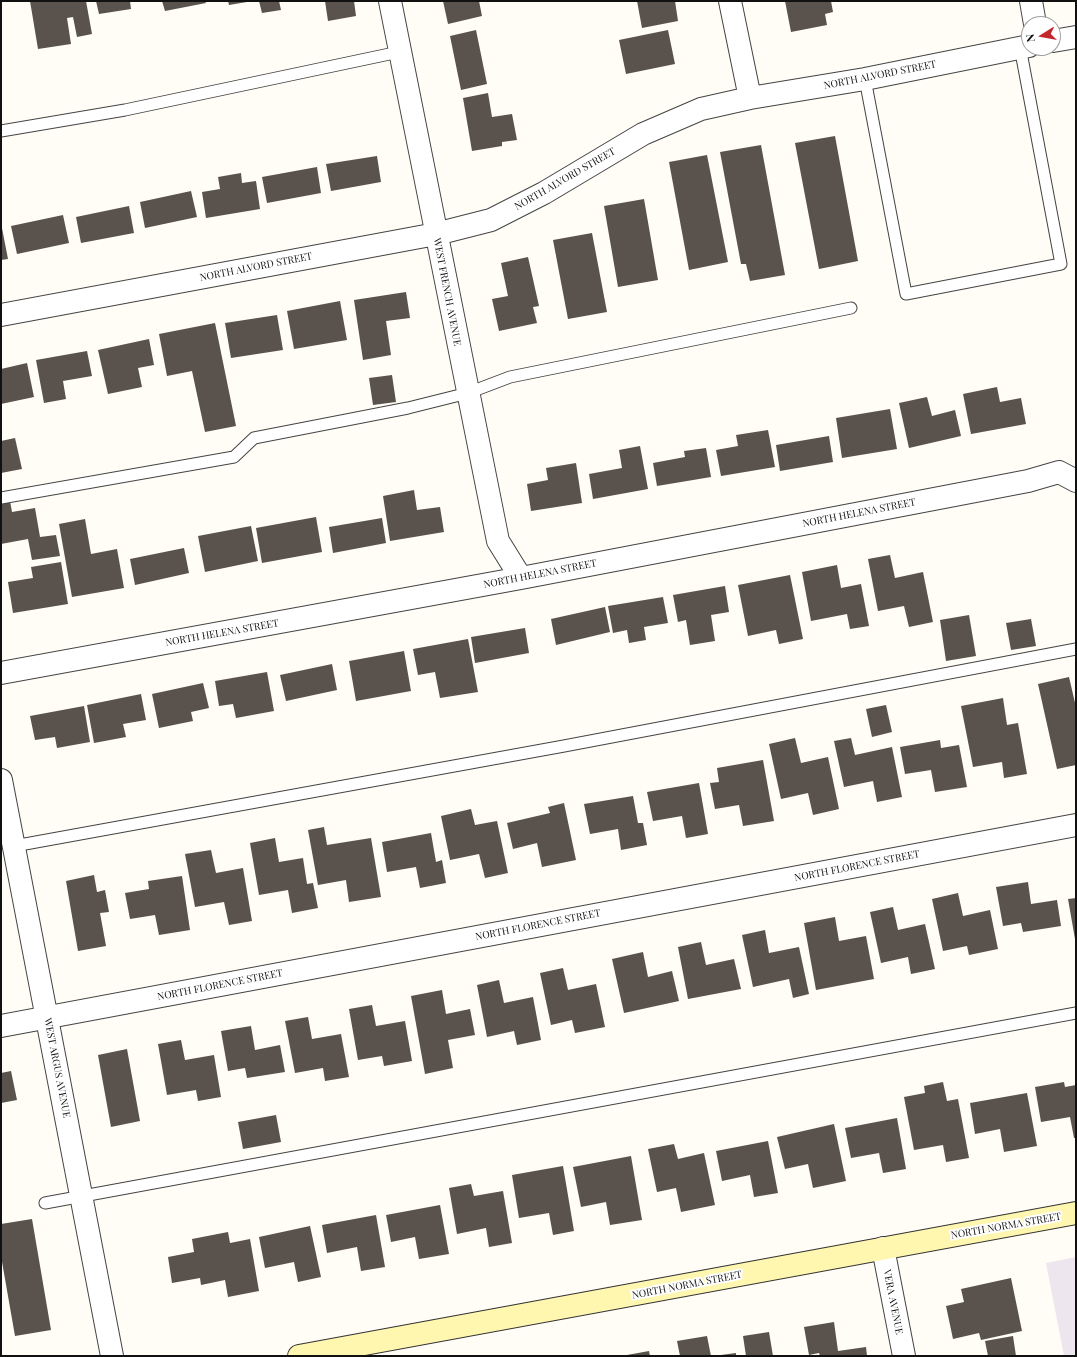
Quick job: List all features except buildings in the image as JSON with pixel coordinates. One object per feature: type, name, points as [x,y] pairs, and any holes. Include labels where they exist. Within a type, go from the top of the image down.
[{"type":"main road","name":"NORTH NORMA STREET","points":[[299,1356],[1076,1213]]},
{"type":"street","name":"WEST FRENCH AVENUE","points":[[390,1],[498,540],[521,578]]},
{"type":"street","points":[[730,1],[750,98]]},
{"type":"street","points":[[1031,1],[1034,16]]},
{"type":"street","points":[[1061,40],[1076,37]]},
{"type":"street","name":"NORTH ALVORD STREET","points":[[1,315],[436,234],[492,220],[544,194],[643,134],[701,109],[750,98],[865,79],[1021,47]]},
{"type":"street","name":"NORTH HELENA STREET","points":[[1,673],[521,578],[1028,481],[1059,472],[1076,482]]},
{"type":"street","name":"WEST ARGUS AVENUE","points":[[1,780],[112,1356]]},
{"type":"street","name":"NORTH FLORENCE STREET","points":[[1,1026],[1076,825]]},
{"type":"street","name":"VERA AVENUE","points":[[883,1248],[904,1356]]},
{"type":"lane","points":[[1,131],[125,110],[399,52]]},
{"type":"lane","points":[[865,79],[906,294],[1061,264],[1027,56]]},
{"type":"lane","points":[[1,498],[234,457],[254,438],[408,408],[468,393],[510,377],[851,308]]},
{"type":"lane","points":[[14,846],[556,747],[1076,649]]},
{"type":"lane","points":[[45,1203],[81,1195],[363,1146],[1076,1013]]},
{"type":"shaded area","points":[[1076,1257],[1076,1356],[1064,1356],[1046,1263]]}]
